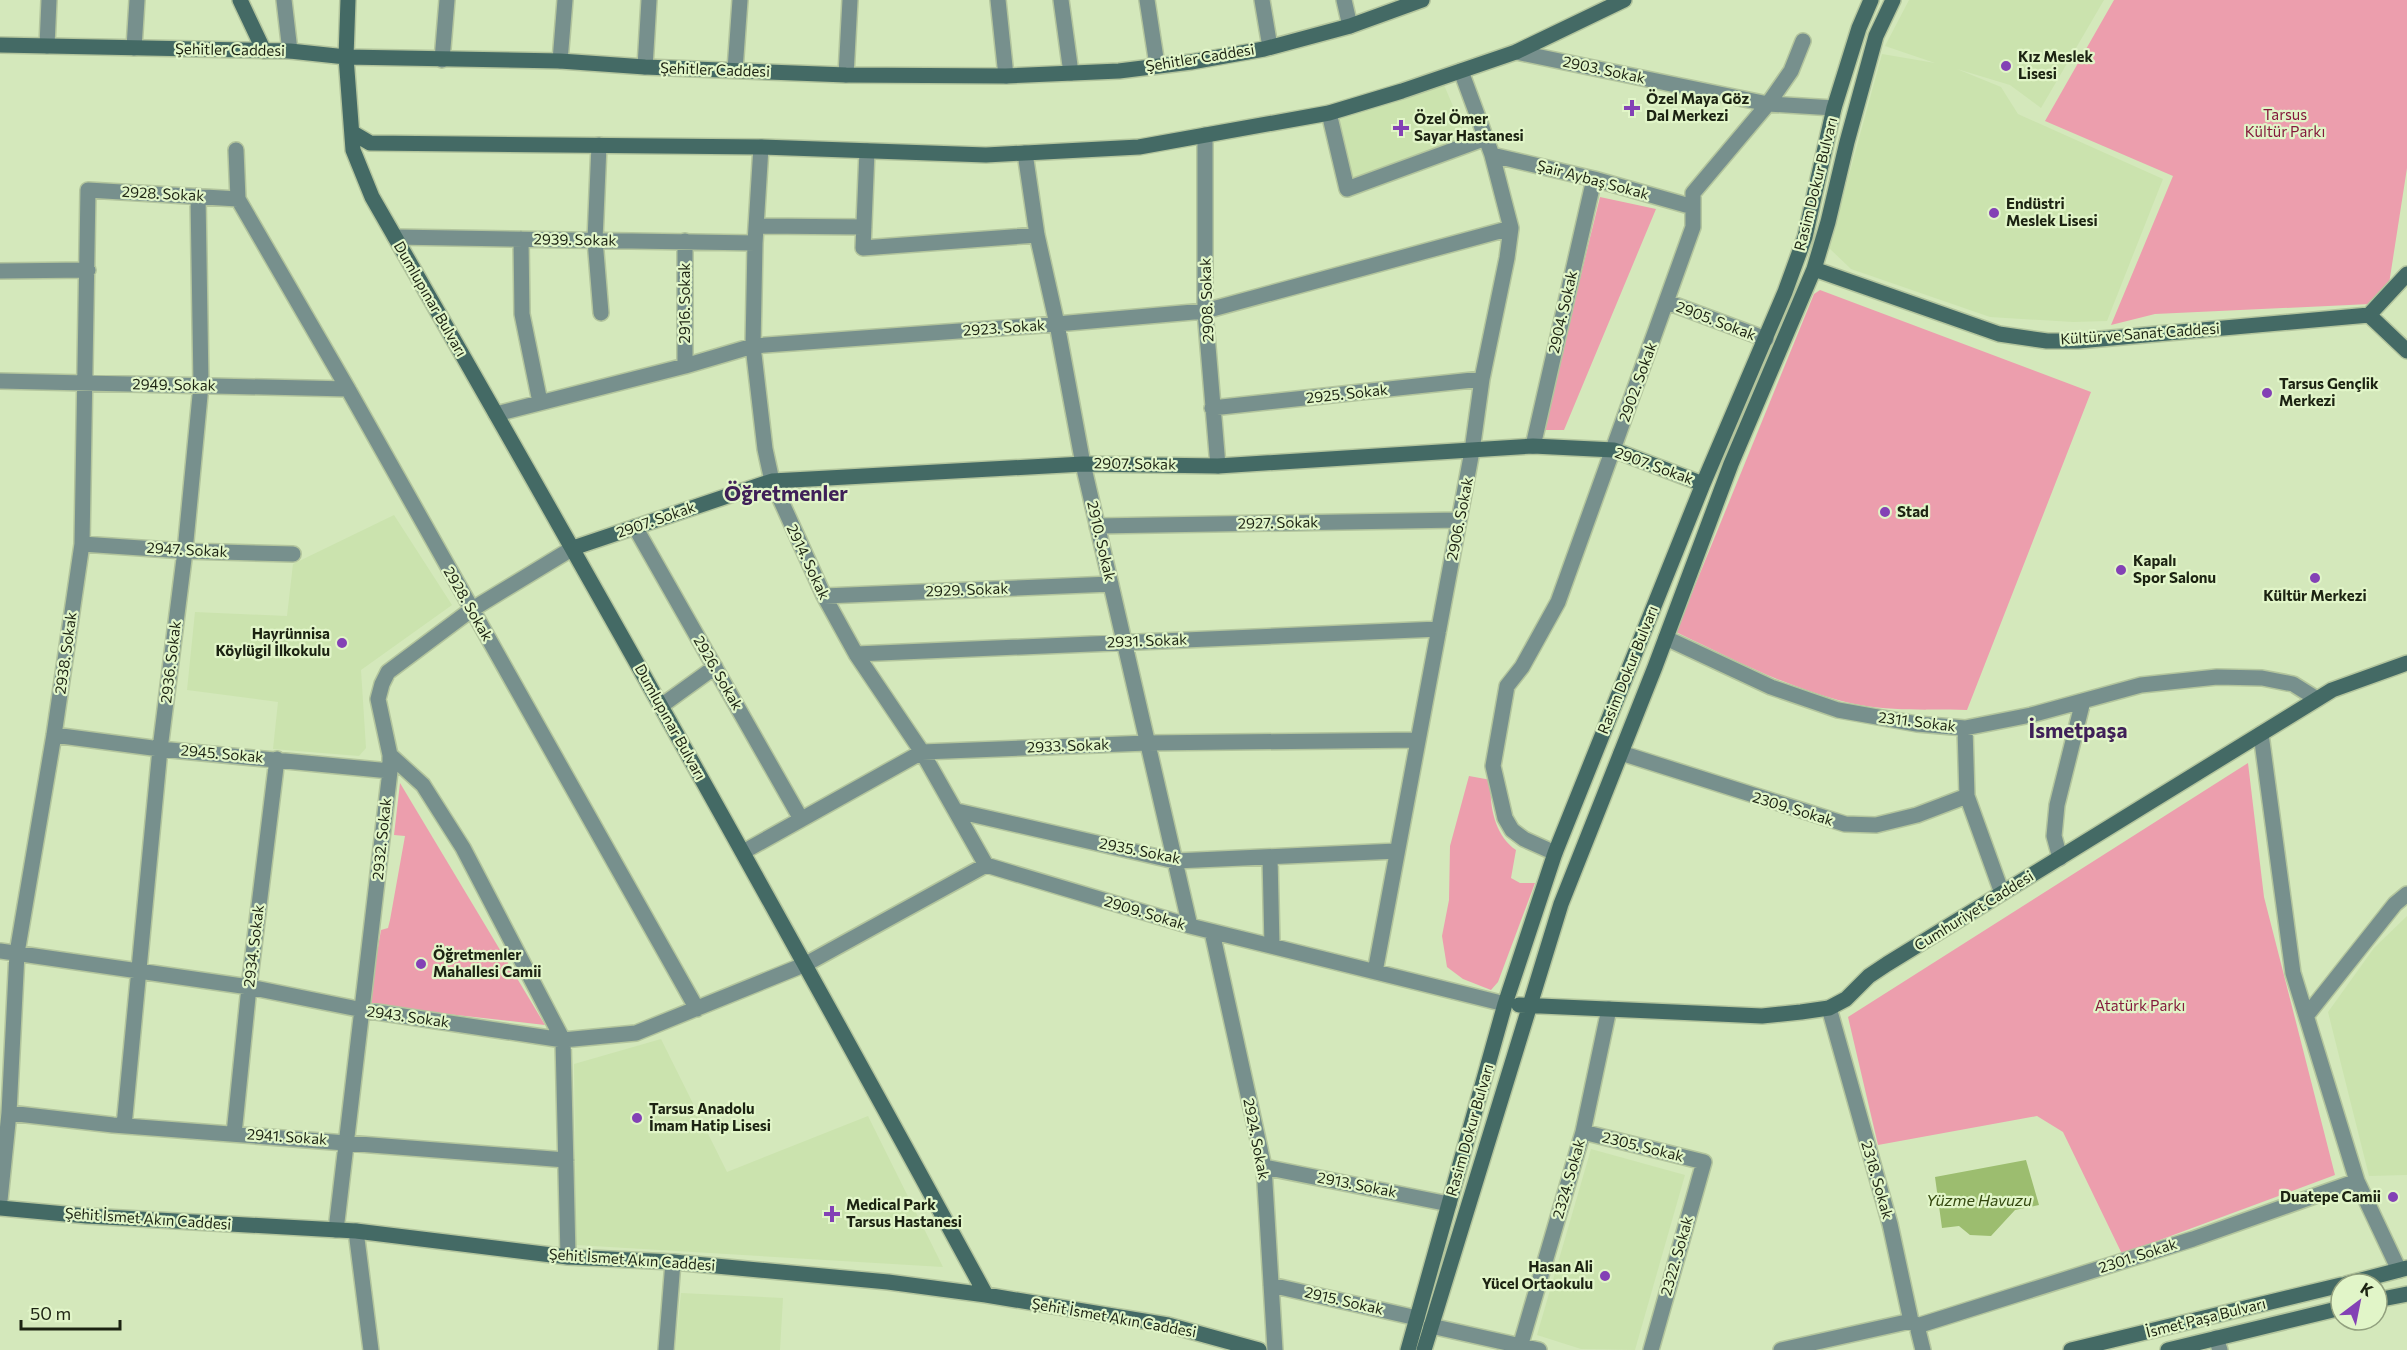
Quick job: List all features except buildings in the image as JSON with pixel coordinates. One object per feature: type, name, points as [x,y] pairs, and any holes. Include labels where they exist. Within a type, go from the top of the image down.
[{"type":"street","points":[[47,46],[49,0]]},
{"type":"street","points":[[134,48],[137,0]]},
{"type":"street","points":[[240,0],[264,51]]},
{"type":"street","points":[[284,0],[290,51]]},
{"type":"street","points":[[348,0],[346,57],[353,133],[370,143],[761,147],[986,155],[1139,147],[1329,112],[1402,92],[1516,52],[1624,0]]},
{"type":"street","points":[[442,60],[447,0]]},
{"type":"street","points":[[560,61],[565,0]]},
{"type":"street","points":[[645,67],[649,0]]},
{"type":"street","points":[[735,70],[740,0]]},
{"type":"street","points":[[846,75],[850,0]]},
{"type":"street","points":[[998,0],[1006,76]]},
{"type":"street","points":[[1061,0],[1071,73]]},
{"type":"street","points":[[1147,0],[1157,65]]},
{"type":"street","points":[[1262,0],[1270,47]]},
{"type":"street","points":[[1344,0],[1350,26]]},
{"type":"street","name":"Şehitler Caddesi","points":[[0,45],[290,51],[346,57],[560,61],[645,67],[846,75],[1006,76],[1119,71],[1191,62],[1270,47],[1350,26],[1422,0]]},
{"type":"street","name":"Rasim Dokur Bulvarı","points":[[1408,1350],[1505,1004],[1555,854],[1703,484],[1766,339],[1805,237],[1834,108],[1859,28],[1871,0]]},
{"type":"street","points":[[1424,1350],[1528,1005],[1561,904],[1731,464],[1814,268],[1876,36],[1893,0]]},
{"type":"street","name":"2902. Sokak","points":[[1555,854],[1524,840],[1512,830],[1505,818],[1492,766],[1507,686],[1522,667],[1558,602],[1693,227],[1693,193],[1768,104],[1791,71],[1803,41]]},
{"type":"street","name":"2903. Sokak","points":[[1516,52],[1768,104],[1834,108]]},
{"type":"street","name":"2906. Sokak","points":[[1375,972],[1460,520],[1482,379],[1511,228],[1492,155],[1461,71]]},
{"type":"street","points":[[1329,112],[1347,189],[1486,138]]},
{"type":"street","name":"Dumlupınar Bulvarı","points":[[353,133],[353,150],[372,198],[573,548],[806,964],[986,1296]]},
{"type":"street","name":"2908. Sokak","points":[[1205,135],[1205,311],[1218,466]]},
{"type":"street","points":[[599,145],[595,240],[601,313]]},
{"type":"street","name":"2914. Sokak","points":[[761,147],[755,243],[753,346],[765,449],[772,482],[824,596],[856,654],[922,752],[986,865]]},
{"type":"street","name":"2928. Sokak","points":[[236,150],[238,199],[348,389],[697,1008]]},
{"type":"street","points":[[867,151],[863,248],[1037,235]]},
{"type":"street","name":"2910. Sokak","points":[[1025,153],[1037,235],[1057,324],[1083,464],[1190,926]]},
{"type":"street","name":"Şair Aybaş Sokak","points":[[1492,155],[1594,178],[1693,207]]},
{"type":"street","name":"2904. Sokak","points":[[1533,446],[1594,178]]},
{"type":"street","name":"2928. Sokak","points":[[88,190],[238,199]]},
{"type":"street","name":"2938. Sokak","points":[[0,1200],[9,1113],[17,953],[54,735],[82,544],[88,190]]},
{"type":"street","name":"2936. Sokak","points":[[124,1126],[160,748],[186,551],[201,385],[198,196]]},
{"type":"street","points":[[756,226],[864,227]]},
{"type":"street","name":"2923. Sokak","points":[[496,414],[685,366],[753,346],[1205,311],[1511,228]]},
{"type":"street","name":"2939. Sokak","points":[[395,237],[755,243]]},
{"type":"street","points":[[521,239],[522,314],[540,402]]},
{"type":"street","name":"2916. Sokak","points":[[685,241],[685,366]]},
{"type":"street","name":"Kültür ve Sanat Caddesi","points":[[1814,268],[1999,334],[2048,340],[2078,341],[2370,315]]},
{"type":"street","points":[[0,271],[88,270]]},
{"type":"street","points":[[2407,274],[2370,315],[2407,351]]},
{"type":"street","name":"2905. Sokak","points":[[1667,302],[1766,339]]},
{"type":"street","name":"2925. Sokak","points":[[1212,408],[1482,379]]},
{"type":"street","name":"2949. Sokak","points":[[0,381],[348,389]]},
{"type":"street","name":"2907. Sokak","points":[[573,548],[772,482],[1083,464],[1218,466],[1533,446],[1614,450],[1703,484]]},
{"type":"street","name":"2927. Sokak","points":[[1097,526],[1460,520]]},
{"type":"street","name":"2926. Sokak","points":[[635,527],[801,819]]},
{"type":"street","name":"2947. Sokak","points":[[82,544],[186,551],[293,554]]},
{"type":"street","name":"2932. Sokak","points":[[336,1230],[390,763],[378,699],[382,684],[388,672],[471,610],[573,548]]},
{"type":"street","name":"2929. Sokak","points":[[824,596],[1111,584]]},
{"type":"street","name":"2931. Sokak","points":[[856,654],[1439,629]]},
{"type":"street","name":"2311. Sokak","points":[[1665,638],[1771,687],[1838,710],[1917,724],[1965,728],[2031,715],[2141,685],[2217,677],[2262,678],[2293,684],[2317,699]]},
{"type":"street","name":"Cumhuriyet Caddesi","points":[[1505,1004],[1762,1016],[1829,1008],[1846,999],[1869,976],[1887,964],[2332,690],[2407,663]]},
{"type":"street","points":[[661,706],[715,667]]},
{"type":"street","points":[[2060,858],[2054,836],[2057,805],[2083,700]]},
{"type":"street","points":[[1965,728],[1967,796],[2002,893]]},
{"type":"street","points":[[2261,734],[2293,973],[2357,1182],[2403,1269]]},
{"type":"street","name":"2945. Sokak","points":[[54,735],[277,759],[390,763]]},
{"type":"street","name":"2933. Sokak","points":[[743,852],[922,752],[1148,743],[1418,740]]},
{"type":"street","name":"2309. Sokak","points":[[1620,753],[1845,824],[1876,825],[1917,815],[1967,796]]},
{"type":"street","name":"2934. Sokak","points":[[234,1134],[249,987],[277,759]]},
{"type":"street","points":[[390,763],[423,785],[463,848],[563,1040],[568,1257]]},
{"type":"street","name":"2935. Sokak","points":[[957,811],[1175,861],[1397,851]]},
{"type":"street","points":[[1270,857],[1272,946]]},
{"type":"street","points":[[806,964],[986,865]]},
{"type":"street","name":"2909. Sokak","points":[[986,865],[1212,932],[1505,1004]]},
{"type":"street","points":[[2307,1015],[2395,904],[2407,894]]},
{"type":"street","name":"2924. Sokak","points":[[1212,932],[1264,1167],[1275,1350]]},
{"type":"street","name":"2943. Sokak","points":[[0,951],[249,987],[363,1010],[563,1040],[636,1033],[806,964]]},
{"type":"street","name":"2318. Sokak","points":[[1829,1008],[1923,1350]]},
{"type":"street","name":"2324. Sokak","points":[[1520,1347],[1583,1132],[1610,1009]]},
{"type":"street","name":"2941. Sokak","points":[[9,1113],[124,1126],[566,1160]]},
{"type":"street","name":"2305. Sokak","points":[[1583,1132],[1704,1162]]},
{"type":"street","name":"2322. Sokak","points":[[1651,1350],[1704,1162]]},
{"type":"street","name":"2913. Sokak","points":[[1264,1167],[1449,1204]]},
{"type":"street","name":"2301. Sokak","points":[[1780,1350],[1914,1324],[2193,1239],[2357,1182]]},
{"type":"street","name":"Şehit İsmet Akın Caddesi","points":[[0,1208],[87,1216],[356,1231],[568,1257],[673,1262],[888,1282],[1168,1325],[1259,1350]]},
{"type":"street","points":[[356,1231],[371,1350]]},
{"type":"street","points":[[666,1350],[673,1262]]},
{"type":"street","name":"2915. Sokak","points":[[1271,1285],[1418,1318]]},
{"type":"street","name":"İsmet Paşa Bulvarı","points":[[2071,1350],[2329,1288]]},
{"type":"street","points":[[2389,1298],[2407,1294]]},
{"type":"street","name":"İsmet Paşa Bulvarı","points":[[2168,1350],[2218,1344],[2329,1312]]},
{"type":"street","points":[[1431,1326],[1539,1350]]},
{"type":"shaded area","name":"Endüstri Meslek Lisesi","points":[[1909,0],[2104,0],[2041,108],[2010,85],[1957,69],[2001,87],[2018,114],[2163,179],[2107,321],[2073,322],[1990,317],[1851,269],[1829,248],[1882,54],[1935,63],[1885,46]]},
{"type":"shaded area","name":"Özel Ömer Sayar Hastanesi","points":[[1444,85],[1467,139],[1351,182],[1336,118]]},
{"type":"shaded area","name":"Hayrünnisa Köylügil İlkokulu","points":[[394,515],[452,605],[361,670],[366,748],[359,756],[273,749],[278,702],[187,690],[195,612],[287,616],[293,564]]},
{"type":"shaded area","points":[[2407,916],[2407,1175],[2369,1176],[2328,1012],[2374,948]]},
{"type":"shaded area","points":[[661,1039],[727,1172],[868,1116],[943,1267],[576,1245],[574,1064]]},
{"type":"shaded area","name":"Hasan Ali Yücel Ortaokulu","points":[[1591,1149],[1685,1175],[1635,1350],[1581,1349],[1537,1335]]},
{"type":"shaded area","points":[[681,1293],[783,1298],[780,1350],[675,1350]]},
{"type":"green space","name":"Tarsus Kültür Parkı","points":[[2114,0],[2407,0],[2407,168],[2389,284],[2370,304],[2155,314],[2111,325],[2173,176],[2045,121]]},
{"type":"green space","points":[[1600,197],[1656,209],[1564,430],[1543,430]]},
{"type":"green space","name":"Stad","points":[[1820,290],[2091,392],[1967,710],[1885,708],[1838,700],[1817,694],[1735,661],[1676,632],[1814,294]]},
{"type":"green space","name":"Atatürk Parkı","points":[[2248,763],[2264,897],[2335,1175],[2122,1254],[2063,1132],[2037,1116],[1878,1145],[1848,1017]]},
{"type":"green space","points":[[1469,776],[1491,780],[1494,818],[1503,836],[1516,850],[1511,878],[1520,883],[1535,883],[1498,982],[1491,990],[1463,979],[1447,967],[1442,936],[1449,900],[1450,846]]},
{"type":"green space","points":[[400,783],[545,1025],[368,1005],[381,930],[388,928],[405,836],[394,835]]},
{"type":"water","name":"Yüzme Havuzu","points":[[2026,1160],[2039,1205],[2015,1210],[1991,1236],[1970,1235],[1959,1226],[1942,1228],[1935,1177]]},
{"type":"place","name":"Kız Meslek Lisesi","points":[[2006,66]]},
{"type":"place","name":"Özel Maya Göz Dal Merkezi","points":[[1632,108]]},
{"type":"place","name":"Özel Ömer Sayar Hastanesi","points":[[1401,128]]},
{"type":"place","name":"Endüstri Meslek Lisesi","points":[[1994,213]]},
{"type":"place","name":"Tarsus Gençlik Merkezi","points":[[2267,393]]},
{"type":"place","name":"Stad","points":[[1885,512]]},
{"type":"place","name":"Kapalı Spor Salonu","points":[[2121,570]]},
{"type":"place","name":"Kültür Merkezi","points":[[2315,578]]},
{"type":"place","name":"Hayrünnisa Köylügil İlkokulu","points":[[342,643]]},
{"type":"place","name":"Öğretmenler Mahallesi Camii","points":[[421,964]]},
{"type":"place","name":"Tarsus Anadolu İmam Hatip Lisesi","points":[[637,1118]]},
{"type":"place","name":"Duatepe Camii","points":[[2393,1197]]},
{"type":"place","name":"Medical Park Tarsus Hastanesi","points":[[832,1214]]},
{"type":"place","name":"Hasan Ali Yücel Ortaokulu","points":[[1605,1276]]},
{"type":"district","name":"Öğretmenler","points":[[786,494]]},
{"type":"district","name":"İsmetpaşa","points":[[2078,731]]}]
